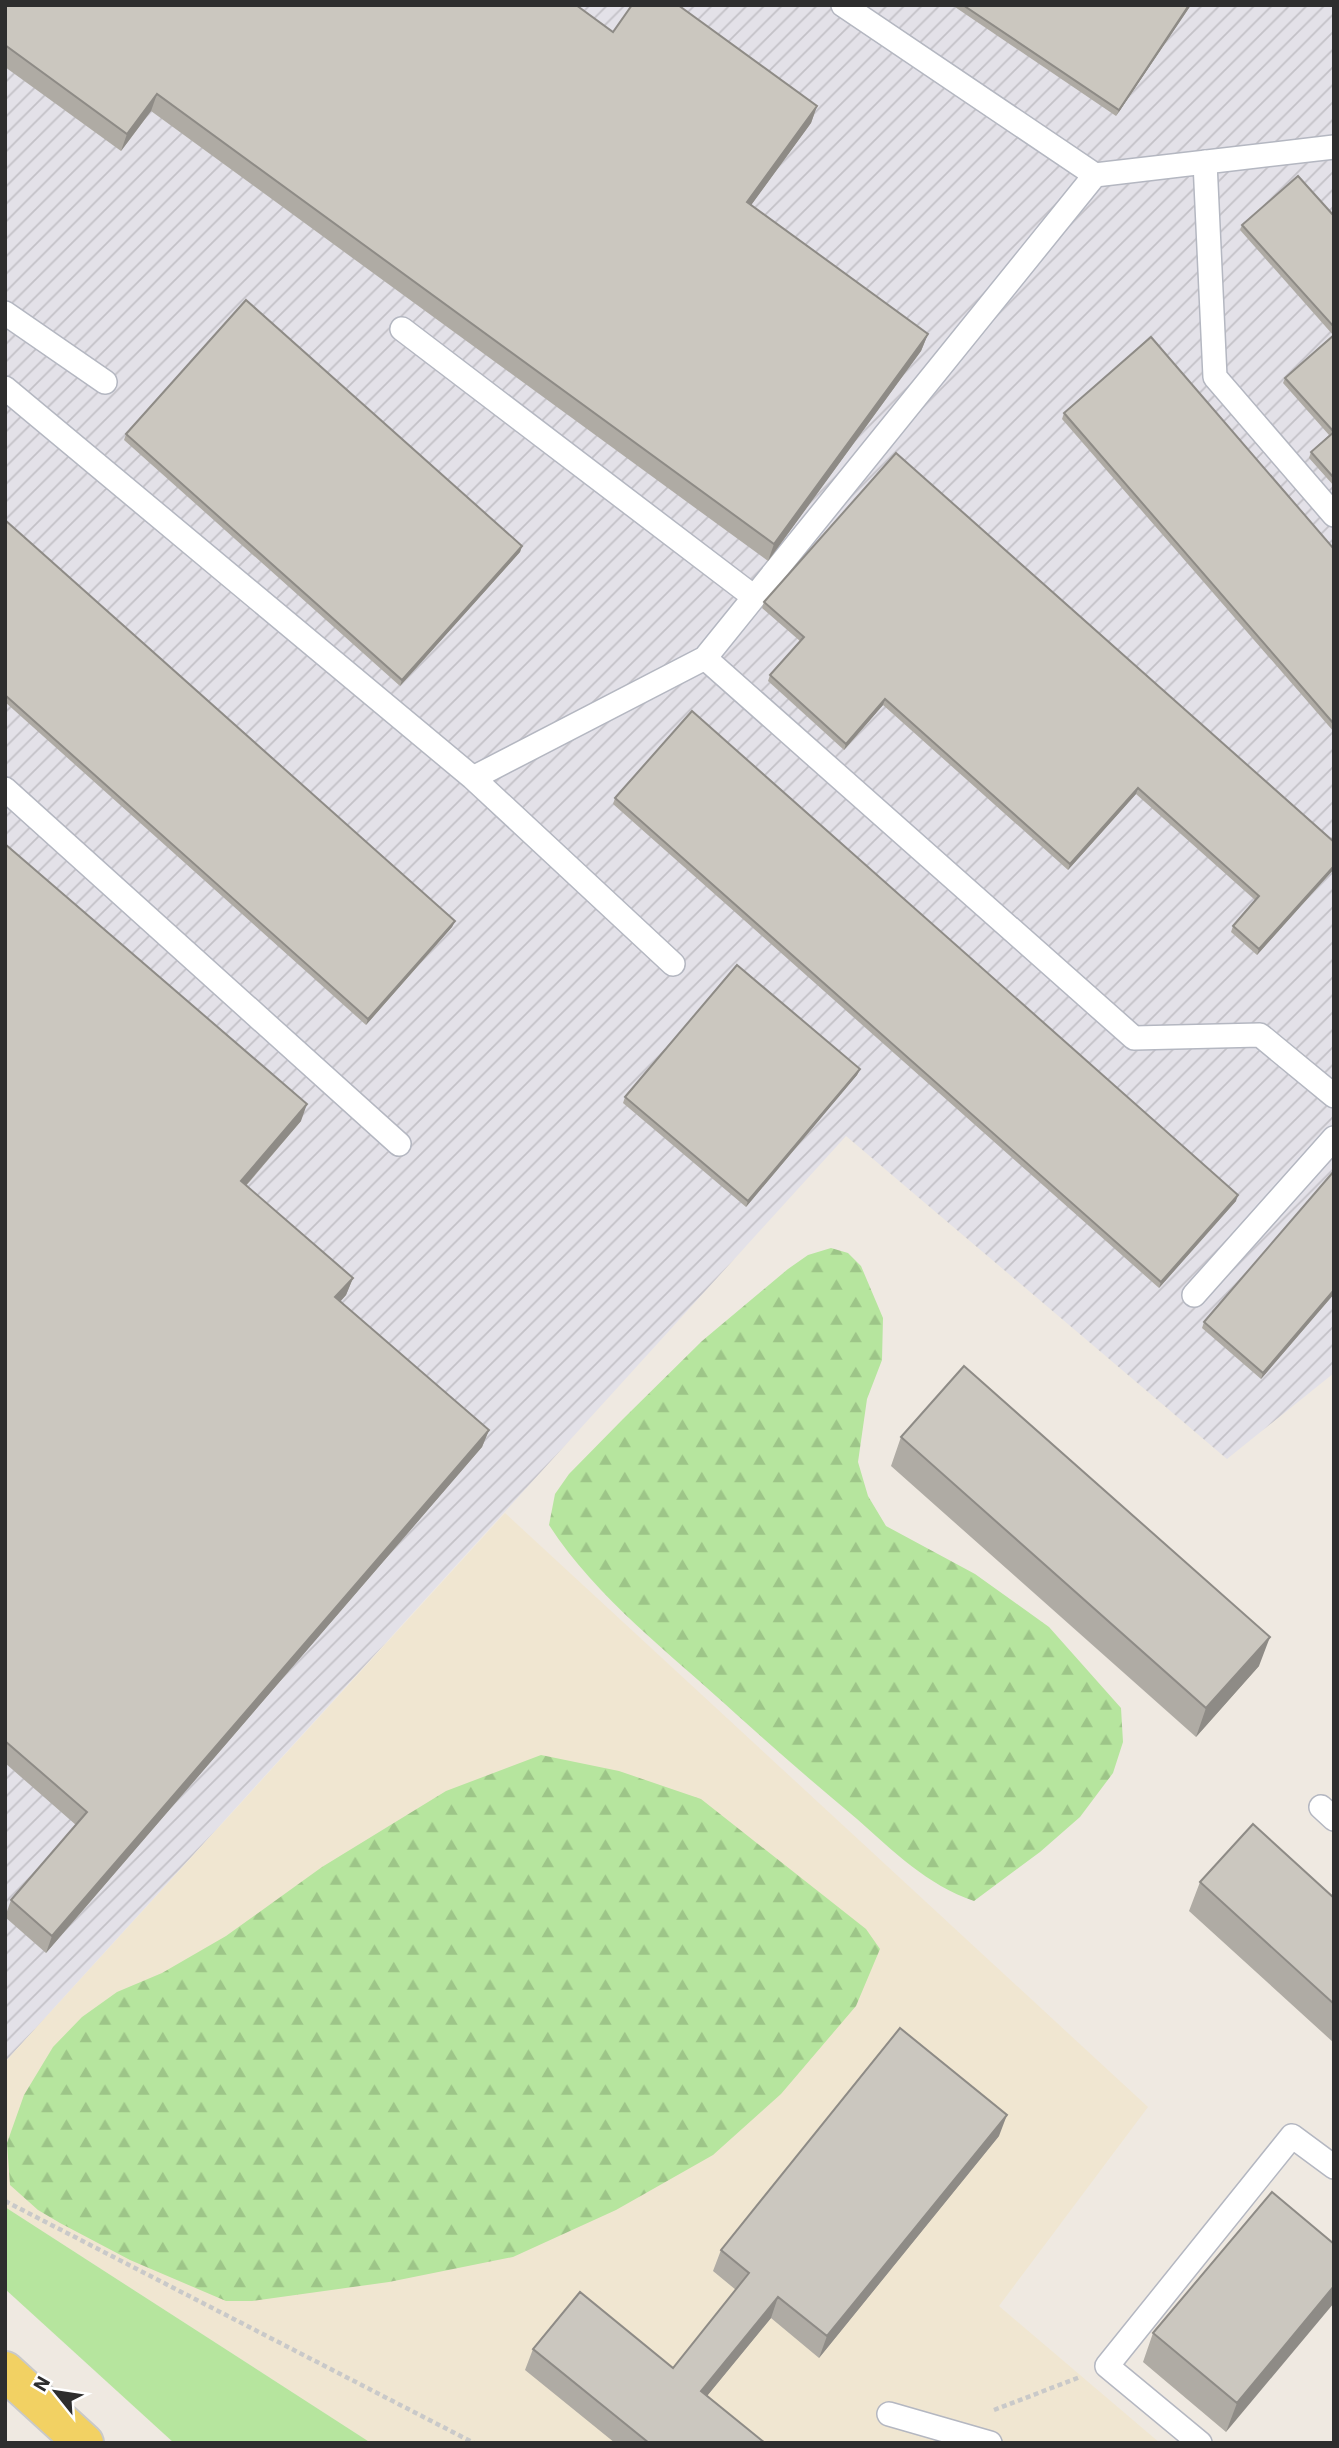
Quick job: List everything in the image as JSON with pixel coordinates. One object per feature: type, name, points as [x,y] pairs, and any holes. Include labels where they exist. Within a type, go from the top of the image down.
[{"type":"main road","points":[[5,2371],[84,2443]]},
{"type":"lane","points":[[843,5],[1095,175],[1334,146]]},
{"type":"lane","points":[[1205,162],[1214,377],[1334,515]]},
{"type":"lane","points":[[473,778],[705,658],[1095,175]]},
{"type":"lane","points":[[5,313],[105,382]]},
{"type":"lane","points":[[402,329],[754,597]]},
{"type":"lane","points":[[5,388],[473,778],[673,964]]},
{"type":"lane","points":[[705,658],[1133,1038],[1260,1035],[1334,1096]]},
{"type":"lane","points":[[5,789],[399,1144]]},
{"type":"lane","points":[[1194,1295],[1334,1138]]},
{"type":"lane","points":[[1200,2443],[1107,2366],[1292,2137],[1334,2167]]},
{"type":"lane","points":[[889,2414],[990,2443]]},
{"type":"path","points":[[5,2201],[474,2443]]},
{"type":"path","points":[[944,2430],[1107,2366]]},
{"type":"shaded area","points":[[5,5],[1334,5],[1334,1373],[1227,1459],[846,1136],[5,2062]]},
{"type":"shaded area","points":[[505,1513],[1148,2107],[999,2306],[1160,2443],[371,2443],[5,2207],[5,2062]]},
{"type":"green space","points":[[831,1248],[848,1253],[861,1266],[883,1318],[882,1360],[867,1399],[858,1462],[868,1496],[886,1526],[975,1574],[1049,1627],[1121,1708],[1123,1742],[1113,1773],[1080,1817],[1040,1852],[974,1901],[941,1886],[911,1866],[766,1741],[612,1601],[568,1552],[549,1525],[555,1494],[569,1474],[702,1341],[788,1269],[808,1255]]},
{"type":"green space","points":[[541,1755],[619,1771],[701,1799],[866,1929],[880,1949],[856,2006],[781,2094],[713,2155],[616,2210],[513,2257],[389,2282],[252,2301],[226,2301],[130,2260],[38,2210],[10,2185],[7,2143],[24,2095],[53,2047],[82,2017],[117,1992],[162,1973],[226,1936],[322,1867],[446,1791]]},
{"type":"green space","points":[[5,2207],[371,2443],[174,2443],[5,2289]]},
{"type":"building","points":[[5,5],[576,5],[613,32],[632,5],[678,5],[817,106],[747,202],[928,334],[774,544],[157,94],[127,134],[5,45]]},
{"type":"building","points":[[963,5],[1189,5],[1119,110]]},
{"type":"building","points":[[1298,176],[1334,216],[1334,327],[1242,225]]},
{"type":"building","points":[[246,300],[522,546],[402,680],[126,434]]},
{"type":"building","points":[[1334,335],[1334,432],[1285,378]]},
{"type":"building","points":[[1151,337],[1334,549],[1334,724],[1064,413]]},
{"type":"building","points":[[1334,432],[1334,478],[1311,452]]},
{"type":"building","points":[[896,453],[1334,842],[1334,866],[1259,949],[1233,926],[1259,896],[1138,788],[1070,864],[885,699],[846,744],[770,675],[804,637],[764,602]]},
{"type":"building","points":[[5,520],[455,921],[368,1019],[5,695]]},
{"type":"building","points":[[692,711],[1238,1195],[1161,1282],[615,798]]},
{"type":"building","points":[[5,844],[307,1104],[241,1181],[353,1278],[335,1297],[489,1430],[52,1936],[11,1900],[87,1812],[5,1741]]},
{"type":"building","points":[[737,965],[860,1069],[748,1201],[625,1097]]},
{"type":"building","points":[[1334,1171],[1334,1290],[1263,1373],[1204,1322]]},
{"type":"building","points":[[964,1366],[1270,1637],[1206,1708],[901,1437]]},
{"type":"building","points":[[1253,1824],[1334,1898],[1334,2004],[1200,1882]]},
{"type":"building","points":[[900,2028],[1007,2115],[827,2336],[778,2297],[701,2391],[765,2443],[649,2443],[533,2349],[580,2292],[673,2368],[749,2273],[721,2250]]},
{"type":"building","points":[[1272,2192],[1334,2244],[1334,2286],[1237,2403],[1153,2333]]}]
